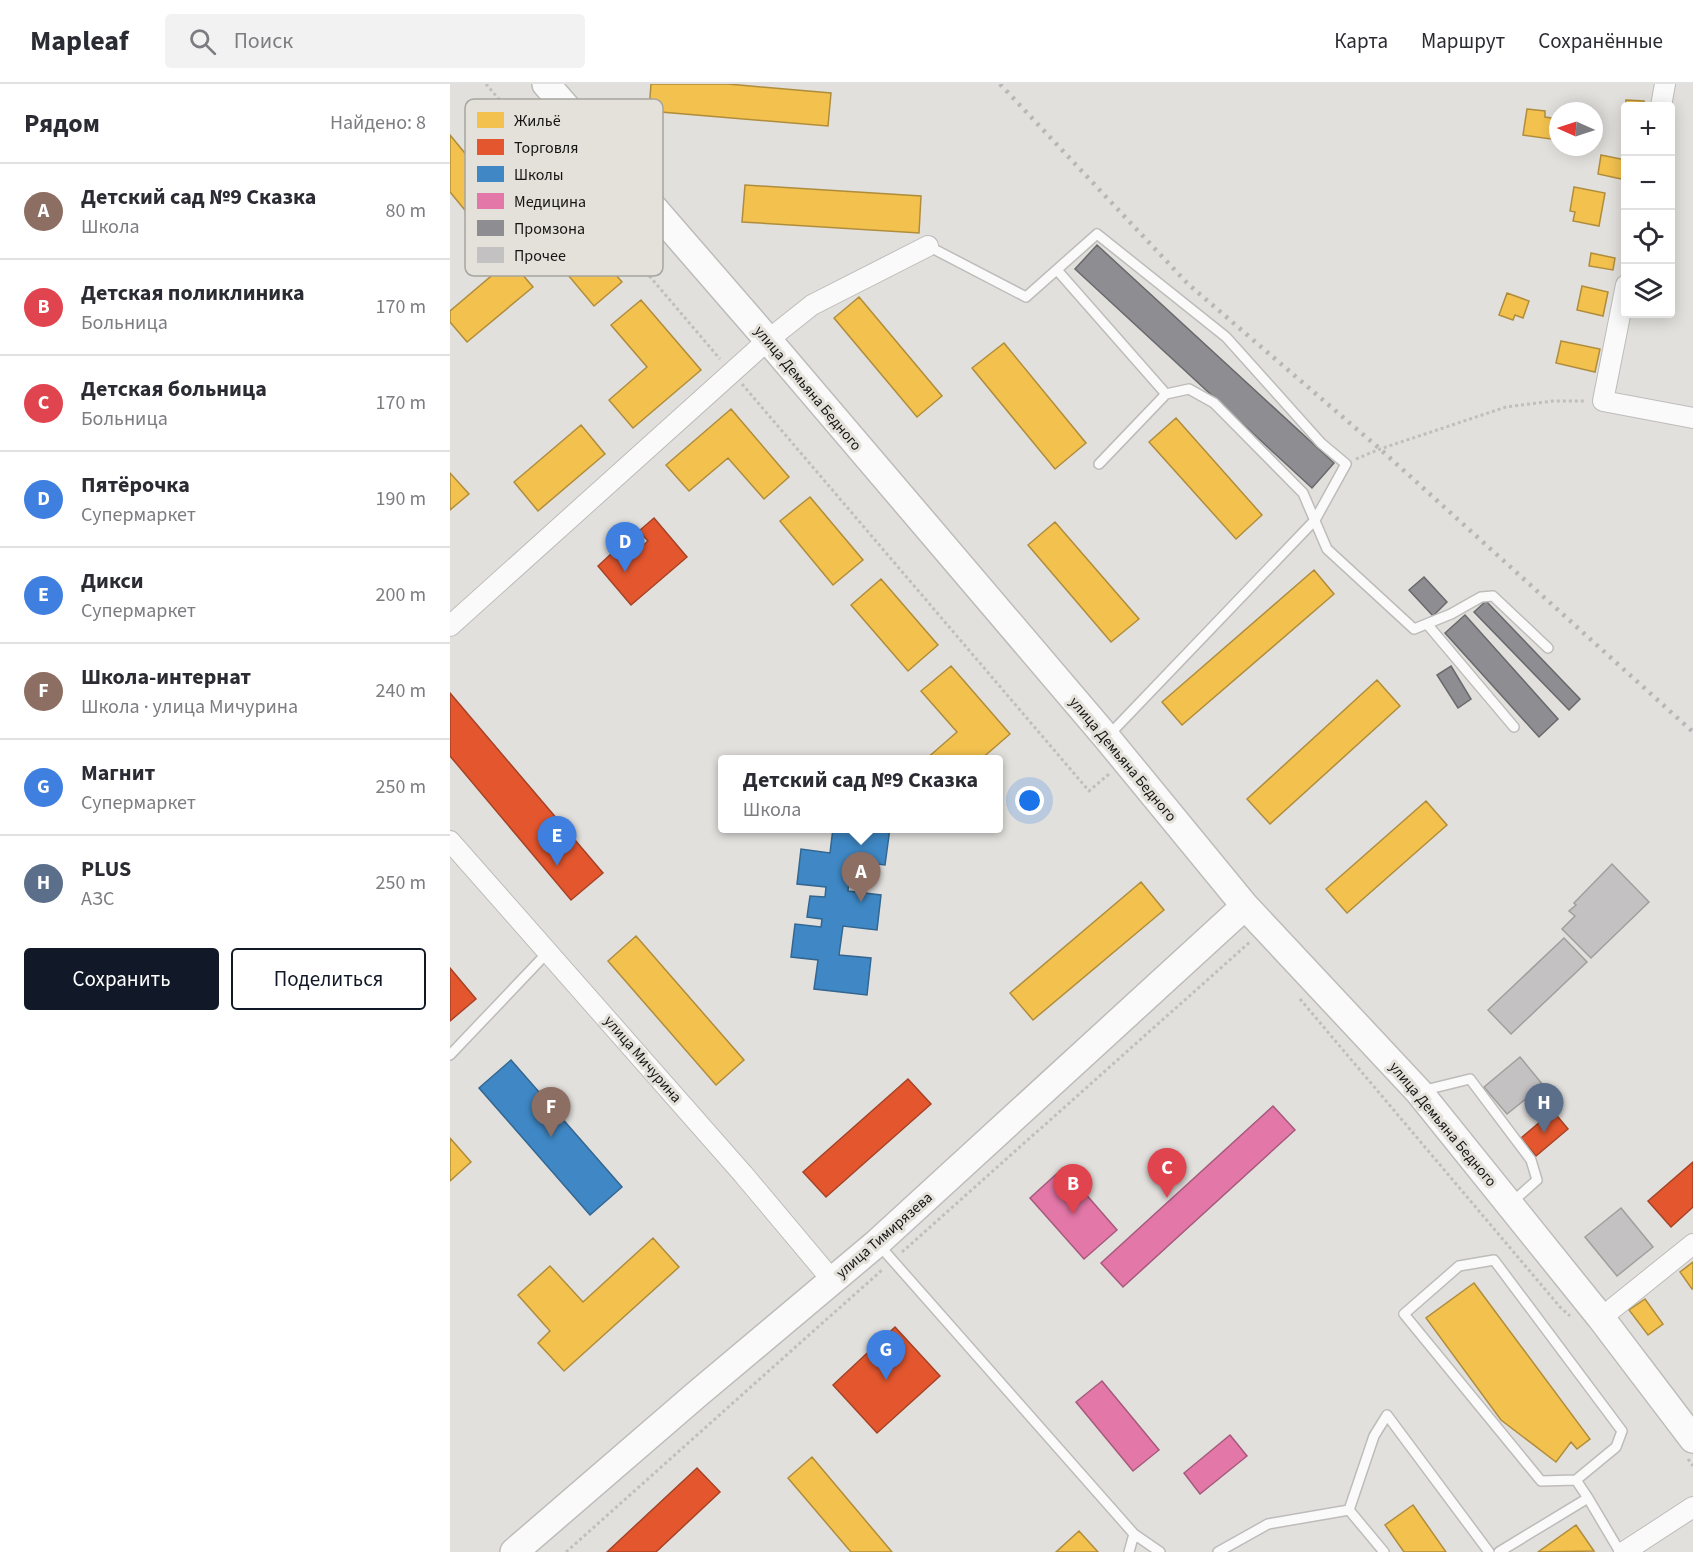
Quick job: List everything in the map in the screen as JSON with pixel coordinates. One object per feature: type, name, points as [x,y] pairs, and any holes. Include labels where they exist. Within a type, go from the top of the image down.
[{"type":"main road","name":"улица Демьяна Бедного","points":[[546,84],[559,99]]},
{"type":"main road","name":"улица Демьяна Бедного","points":[[663,219],[1107,738],[1239,912],[1419,1092],[1509,1205],[1589,1320],[1690,1448]]},
{"type":"main road","name":"улица Тимирязева","points":[[514,1552],[832,1280],[885,1252],[1239,912]]},
{"type":"street","points":[[1662,102],[1665,84]]},
{"type":"street","points":[[450,626],[768,340],[812,306],[928,246]]},
{"type":"street","points":[[1621,310],[1603,401],[1693,418]]},
{"type":"street","name":"улица Мичурина","points":[[450,841],[743,1174],[832,1280]]},
{"type":"street","points":[[1589,1320],[1693,1244]]},
{"type":"street","points":[[1622,1552],[1693,1507]]},
{"type":"lane","points":[[928,246],[1026,297],[1097,234],[1226,337],[1321,443],[1346,464],[1315,520],[1107,738]]},
{"type":"lane","points":[[1057,270],[1166,394]]},
{"type":"lane","points":[[1099,464],[1166,394],[1189,389],[1214,403],[1303,493],[1327,549],[1414,629],[1451,614],[1481,597],[1493,596],[1548,648]]},
{"type":"lane","points":[[1427,624],[1514,728]]},
{"type":"lane","points":[[450,1055],[548,952]]},
{"type":"lane","points":[[1419,1092],[1470,1079],[1531,1160],[1538,1180],[1509,1205]]},
{"type":"lane","points":[[885,1252],[1134,1534],[1160,1552]]},
{"type":"lane","points":[[1494,1260],[1622,1431],[1616,1447],[1576,1480],[1541,1481],[1404,1314],[1459,1266],[1494,1260]]},
{"type":"lane","points":[[1349,1510],[1374,1436],[1387,1415],[1489,1552]]},
{"type":"lane","points":[[1576,1480],[1622,1552]]},
{"type":"lane","points":[[1499,1552],[1588,1498]]},
{"type":"lane","points":[[1218,1552],[1268,1524],[1349,1510]]},
{"type":"lane","points":[[1349,1510],[1384,1552]]},
{"type":"lane","points":[[1129,1552],[1134,1534]]},
{"type":"path","points":[[486,84],[499,99]]},
{"type":"path","points":[[650,276],[1089,791],[1109,774]]},
{"type":"path","points":[[1346,464],[1380,449],[1506,407],[1552,401],[1603,401]]},
{"type":"path","points":[[566,1552],[885,1252],[1251,941],[1239,912]]},
{"type":"path","points":[[1298,996],[1560,1307],[1589,1320]]},
{"type":"path","points":[[1690,1448],[1693,1466]]},
{"type":"building: Жильё","points":[[651,84],[728,84],[831,93],[828,126],[663,112],[663,99],[650,99]]},
{"type":"building: Жильё","points":[[1626,100],[1644,101],[1644,102],[1626,102]]},
{"type":"building: Жильё","points":[[1527,109],[1545,111],[1545,117],[1549,118],[1549,139],[1523,135]]},
{"type":"building: Жильё","points":[[450,135],[465,153],[465,210],[450,192]]},
{"type":"building: Жильё","points":[[1601,156],[1621,159],[1621,179],[1598,174]]},
{"type":"building: Жильё","points":[[745,185],[921,196],[919,233],[742,222]]},
{"type":"building: Жильё","points":[[1574,187],[1605,193],[1599,226],[1573,221],[1575,212],[1570,211]]},
{"type":"building: Жильё","points":[[1591,253],[1615,258],[1613,270],[1589,266]]},
{"type":"building: Жильё","points":[[491,276],[524,276],[533,287],[467,342],[450,322],[450,311]]},
{"type":"building: Жильё","points":[[569,276],[617,276],[622,282],[594,306]]},
{"type":"building: Жильё","points":[[1582,286],[1608,292],[1603,316],[1577,310]]},
{"type":"building: Жильё","points":[[1507,293],[1529,301],[1523,318],[1515,315],[1513,320],[1499,315]]},
{"type":"building: Жильё","points":[[859,297],[942,396],[917,417],[834,318]]},
{"type":"building: Жильё","points":[[641,300],[701,370],[633,428],[609,400],[647,367],[611,325]]},
{"type":"building: Жильё","points":[[1561,341],[1600,349],[1595,372],[1556,363]]},
{"type":"building: Жильё","points":[[1004,343],[1086,443],[1055,469],[972,368]]},
{"type":"building: Жильё","points":[[731,409],[789,477],[764,499],[728,458],[689,491],[666,465]]},
{"type":"building: Жильё","points":[[1176,418],[1262,515],[1236,539],[1149,442]]},
{"type":"building: Жильё","points":[[581,425],[605,454],[538,511],[514,482]]},
{"type":"building: Жильё","points":[[450,473],[469,494],[450,510]]},
{"type":"building: Жильё","points":[[810,497],[863,560],[833,585],[780,521]]},
{"type":"building: Жильё","points":[[1055,522],[1139,619],[1111,642],[1028,545]]},
{"type":"building: Жильё","points":[[1314,570],[1334,594],[1182,725],[1162,702]]},
{"type":"building: Жильё","points":[[881,579],[938,645],[908,671],[851,605]]},
{"type":"building: Жильё","points":[[951,666],[1010,734],[986,755],[931,755],[957,732],[921,691]]},
{"type":"building: Жильё","points":[[1377,680],[1400,706],[1270,824],[1247,799]]},
{"type":"building: Жильё","points":[[1426,801],[1447,825],[1347,913],[1326,889]]},
{"type":"building: Жильё","points":[[1141,882],[1164,910],[1033,1020],[1010,993]]},
{"type":"building: Жильё","points":[[636,936],[744,1060],[716,1085],[608,961]]},
{"type":"building: Жильё","points":[[450,1138],[471,1162],[450,1181]]},
{"type":"building: Жильё","points":[[653,1238],[679,1267],[564,1371],[538,1343],[550,1331],[518,1295],[550,1266],[583,1302]]},
{"type":"building: Жильё","points":[[1693,1262],[1693,1289],[1692,1289],[1680,1272]]},
{"type":"building: Жильё","points":[[1474,1283],[1590,1439],[1577,1449],[1571,1442],[1556,1462],[1501,1420],[1426,1318]]},
{"type":"building: Жильё","points":[[1645,1299],[1663,1324],[1648,1335],[1629,1310]]},
{"type":"building: Жильё","points":[[812,1457],[892,1552],[851,1552],[788,1478]]},
{"type":"building: Жильё","points":[[1413,1505],[1446,1552],[1404,1552],[1385,1525]]},
{"type":"building: Жильё","points":[[1576,1525],[1594,1551],[1538,1552]]},
{"type":"building: Жильё","points":[[1079,1531],[1098,1552],[1056,1552]]},
{"type":"building: Торговля","points":[[654,518],[687,557],[631,605],[598,566],[612,553],[622,564],[648,541],[639,531]]},
{"type":"building: Торговля","points":[[450,693],[603,873],[571,900],[450,756]]},
{"type":"building: Торговля","points":[[450,968],[476,999],[450,1021]]},
{"type":"building: Торговля","points":[[908,1079],[931,1104],[826,1197],[803,1172]]},
{"type":"building: Торговля","points":[[1553,1111],[1568,1129],[1536,1156],[1521,1138]]},
{"type":"building: Торговля","points":[[1693,1162],[1693,1207],[1671,1227],[1648,1201]]},
{"type":"building: Торговля","points":[[895,1327],[940,1376],[877,1433],[833,1385]]},
{"type":"building: Торговля","points":[[697,1468],[720,1492],[656,1552],[607,1552]]},
{"type":"building: Школы","points":[[832,833],[889,833],[885,865],[851,861],[848,891],[881,895],[877,930],[843,926],[839,955],[871,958],[867,995],[814,989],[818,960],[791,957],[795,924],[821,927],[822,919],[807,917],[810,896],[825,897],[826,887],[797,884],[801,849],[830,853]]},
{"type":"building: Школы","points":[[511,1060],[622,1187],[590,1215],[479,1088]]},
{"type":"building: Медицина","points":[[1273,1106],[1295,1130],[1123,1287],[1101,1263]]},
{"type":"building: Медицина","points":[[1063,1168],[1117,1230],[1084,1259],[1030,1198]]},
{"type":"building: Медицина","points":[[1102,1381],[1159,1450],[1133,1471],[1076,1402]]},
{"type":"building: Медицина","points":[[1230,1435],[1247,1456],[1200,1494],[1184,1473]]},
{"type":"building: Промзона","points":[[1097,245],[1334,463],[1312,488],[1075,269]]},
{"type":"building: Промзона","points":[[1424,577],[1447,602],[1433,616],[1409,590]]},
{"type":"building: Промзона","points":[[1486,601],[1580,699],[1569,710],[1474,612]]},
{"type":"building: Промзона","points":[[1465,615],[1558,719],[1539,737],[1445,633]]},
{"type":"building: Промзона","points":[[1451,666],[1471,699],[1458,708],[1437,675]]},
{"type":"building: Прочее","points":[[1612,864],[1649,902],[1591,958],[1562,929],[1575,916],[1569,911],[1576,905],[1574,903]]},
{"type":"building: Прочее","points":[[1564,938],[1587,962],[1511,1034],[1488,1010]]},
{"type":"building: Прочее","points":[[1520,1057],[1543,1085],[1507,1114],[1484,1087]]},
{"type":"building: Прочее","points":[[1621,1208],[1653,1247],[1617,1276],[1585,1237]]},
{"type":"railway","points":[[1000,84],[1188,284],[1380,449],[1693,732]]},
{"type":"place","name":"Пятёрочка","points":[[625,572]]},
{"type":"place","name":"Дикси","points":[[557,866]]},
{"type":"place","name":"Детский сад №9 Сказка","points":[[861,902]]},
{"type":"place","name":"PLUS","points":[[1544,1133]]},
{"type":"place","name":"Школа-интернат","points":[[551,1137]]},
{"type":"place","name":"Детская больница","points":[[1167,1198]]},
{"type":"place","name":"Детская поликлиника","points":[[1073,1214]]},
{"type":"place","name":"Магнит","points":[[886,1380]]}]
